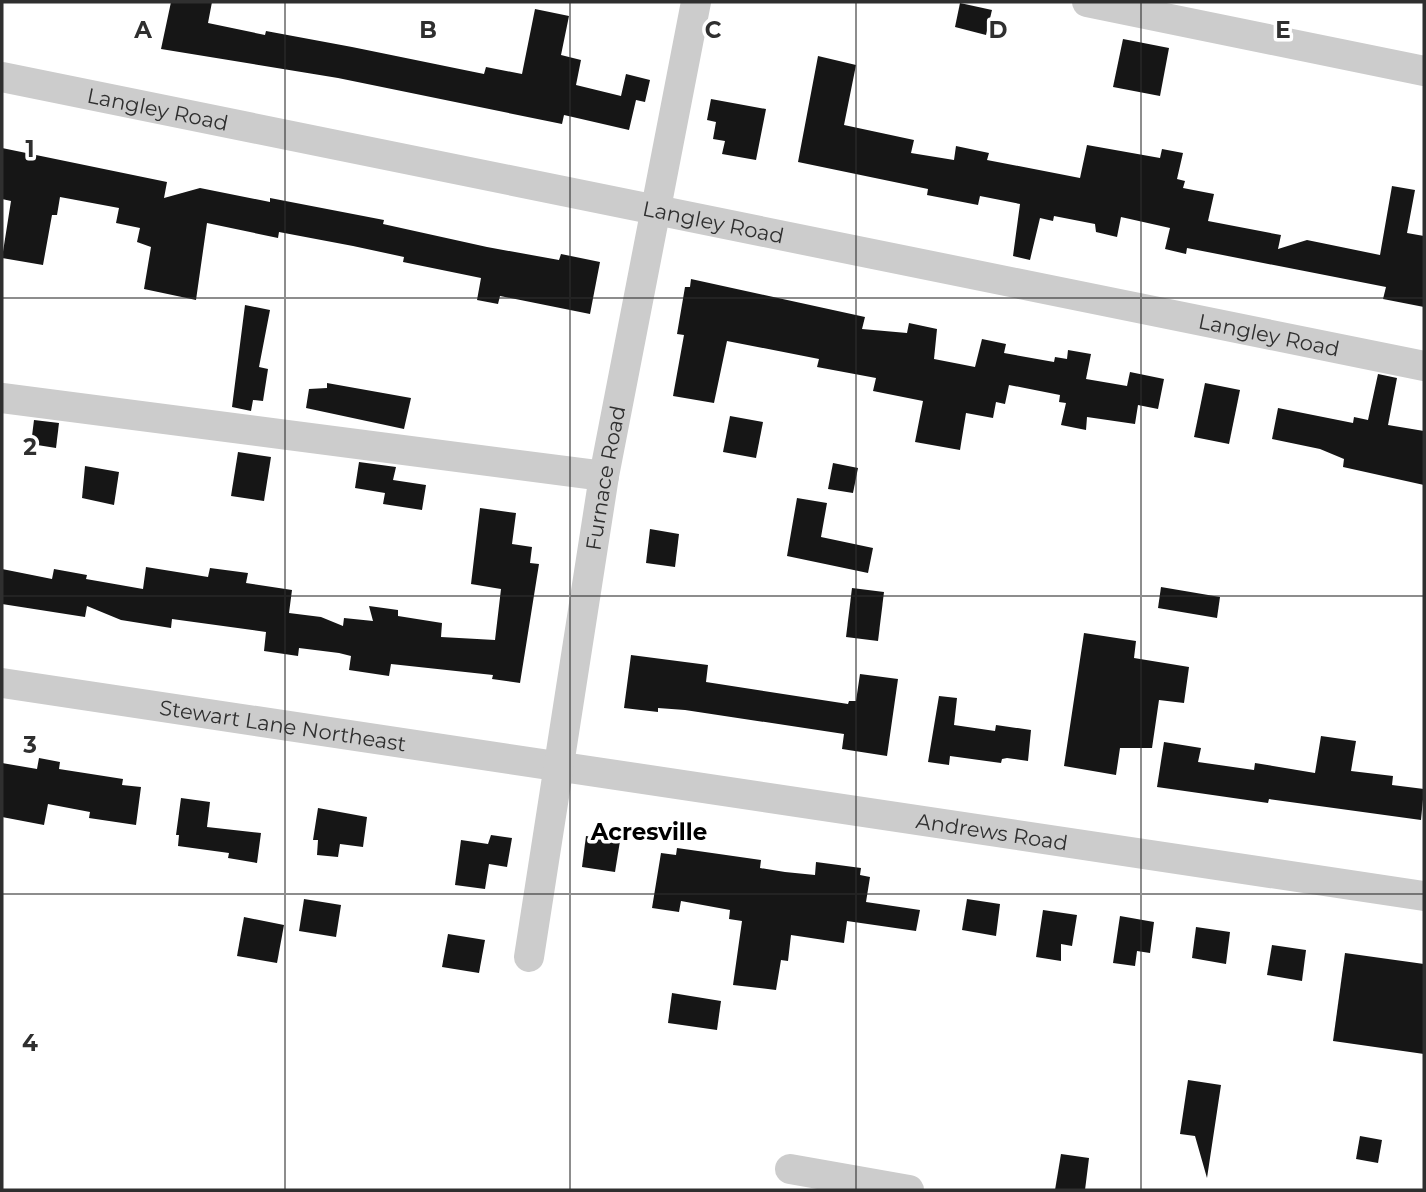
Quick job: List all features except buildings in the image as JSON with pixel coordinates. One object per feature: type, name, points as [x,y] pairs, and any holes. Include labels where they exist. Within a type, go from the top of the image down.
[{"type":"street","name":"Furnace Road","points":[[530,957],[562,765],[604,476],[696,2]]},
{"type":"street","points":[[1087,2],[1424,71]]},
{"type":"street","name":"Langley Road","points":[[2,77],[1424,366]]},
{"type":"street","points":[[2,398],[604,476]]},
{"type":"street","name":"Stewart Lane Northeast","points":[[2,683],[562,765]]},
{"type":"street","name":"Andrews Road","points":[[562,765],[1424,896]]},
{"type":"street","points":[[790,1169],[909,1190]]},
{"type":"district","name":"Acresville","points":[[649,832]]}]
